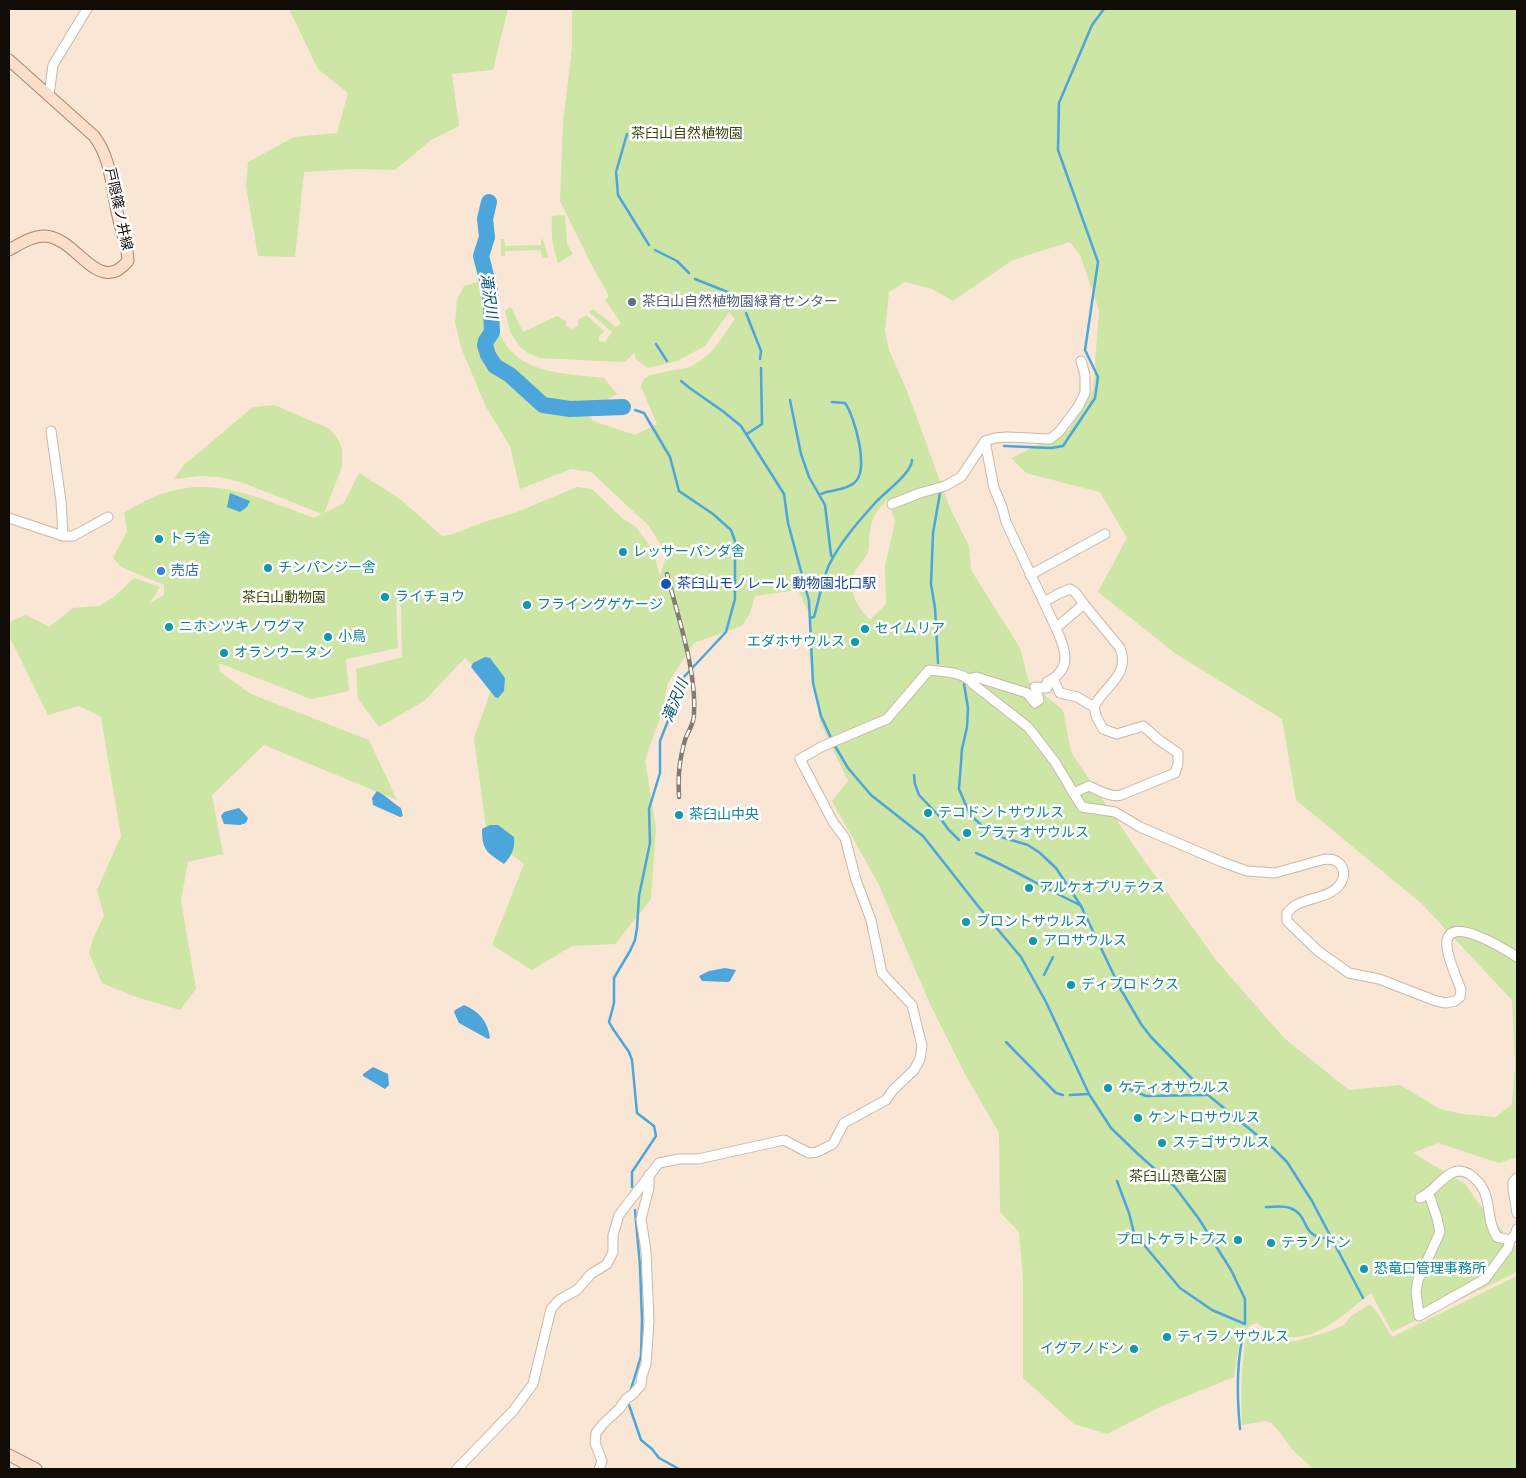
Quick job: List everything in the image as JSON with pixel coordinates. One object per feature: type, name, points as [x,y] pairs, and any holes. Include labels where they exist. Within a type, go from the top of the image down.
[{"type":"main road","name":"戸隠篠ノ井線","points":[[9,60],[94,136],[104,152],[109,164],[118,218],[128,254],[128,261],[122,269],[116,272],[108,274],[100,272],[66,244],[45,236],[30,239],[9,250]]},
{"type":"main road","points":[[9,1455],[36,1469]]},
{"type":"street","points":[[49,96],[53,66],[87,9]]},
{"type":"street","points":[[892,504],[945,486],[960,477],[984,441],[1007,437],[1050,439],[1059,432],[1078,407],[1085,393],[1085,375],[1081,361]]},
{"type":"street","points":[[51,431],[61,501],[63,536]]},
{"type":"street","points":[[969,679],[976,677],[1028,693],[1036,703],[1040,700],[1035,687],[1047,688],[1047,682],[1061,671],[1066,657],[1064,645],[1006,522],[994,488],[984,441]]},
{"type":"street","points":[[9,518],[63,536],[73,536],[108,517]]},
{"type":"street","points":[[1030,575],[1105,534]]},
{"type":"street","points":[[1044,602],[1070,589],[1075,592],[1120,648],[1123,655],[1122,666],[1117,678],[1097,700],[1094,707],[1096,716],[1103,729],[1117,734],[1143,726],[1178,753],[1178,764],[1175,773],[1116,796],[1088,786],[1073,792]]},
{"type":"street","points":[[1056,628],[1084,604]]},
{"type":"street","points":[[457,1469],[513,1411],[533,1384],[551,1310],[558,1300],[577,1290],[591,1274],[607,1264],[613,1252],[613,1235],[619,1215],[659,1164],[669,1160],[698,1158],[784,1140],[809,1152],[817,1152],[833,1144],[844,1123],[886,1100],[893,1090],[914,1070],[920,1059],[922,1046],[912,1005],[882,974],[871,920],[856,880],[845,838],[833,822],[800,759],[823,746],[887,719],[929,670],[961,675],[969,679],[1028,727],[1055,762],[1082,807],[1115,812],[1140,827],[1247,871],[1275,873],[1325,859],[1332,859],[1338,862],[1343,868],[1344,876],[1340,885],[1330,893],[1295,905],[1287,913],[1287,921],[1318,951],[1349,972],[1379,979],[1446,1004],[1460,997],[1461,990],[1447,948],[1447,941],[1450,935],[1456,931],[1462,931],[1498,946],[1517,957]]},
{"type":"street","points":[[1053,679],[1060,693],[1077,697],[1094,707]]},
{"type":"street","points":[[1510,1240],[1497,1237],[1493,1231],[1488,1201],[1483,1189],[1474,1177],[1465,1172],[1454,1172],[1443,1178],[1425,1196],[1438,1218],[1440,1232],[1418,1280],[1416,1291],[1419,1316],[1485,1279],[1508,1248],[1510,1240],[1515,1235],[1517,1229]]},
{"type":"street","points":[[599,1469],[602,1461],[595,1443],[596,1433],[641,1385],[646,1364],[650,1321],[646,1251],[641,1219],[649,1188],[650,1174]]},
{"type":"street","points":[[1517,1178],[1513,1182],[1517,1213]]},
{"type":"green space","points":[[289,9],[508,9],[493,70],[452,74],[459,126],[431,140],[395,170],[354,169],[304,172],[295,257],[258,256],[246,186],[248,162],[294,137],[337,133],[348,93],[318,69]]},
{"type":"green space","points":[[572,9],[1517,9],[1517,1157],[1499,1163],[1438,1143],[1413,1153],[1465,1184],[1480,1205],[1517,1248],[1517,1272],[1392,1332],[1371,1293],[1331,1324],[1304,1336],[1289,1337],[1273,1333],[1257,1323],[1251,1325],[1241,1333],[1234,1377],[1162,1406],[1107,1434],[1074,1424],[1023,1378],[1023,1277],[1019,1232],[1000,1212],[999,1133],[965,1074],[930,1004],[878,883],[832,801],[848,781],[820,722],[809,653],[811,617],[798,590],[755,596],[750,613],[742,626],[694,643],[668,683],[662,712],[645,760],[656,828],[651,899],[615,944],[572,946],[532,970],[492,945],[524,864],[487,835],[474,738],[493,685],[465,658],[424,701],[379,727],[358,699],[356,669],[402,657],[401,607],[396,602],[398,648],[346,659],[349,691],[311,699],[219,663],[220,672],[251,694],[369,740],[397,800],[264,745],[212,795],[223,854],[188,862],[181,900],[196,989],[180,1010],[133,996],[102,983],[89,953],[93,939],[104,916],[97,890],[121,836],[101,717],[79,706],[48,715],[9,636],[11,621],[26,615],[49,627],[73,608],[99,606],[114,597],[134,578],[160,587],[150,603],[164,595],[164,585],[121,567],[113,558],[127,531],[124,513],[150,499],[174,491],[197,487],[219,488],[264,499],[314,518],[322,514],[241,482],[219,477],[201,476],[174,479],[184,465],[253,407],[274,405],[330,429],[338,439],[342,449],[342,467],[324,513],[344,503],[359,473],[400,499],[442,536],[451,535],[517,512],[577,487],[592,489],[622,518],[636,527],[653,550],[660,576],[667,554],[648,525],[591,472],[571,469],[520,489],[510,446],[486,407],[462,350],[455,323],[457,300],[464,286],[490,278],[498,329],[506,344],[516,355],[542,369],[604,378],[617,394],[585,412],[593,421],[635,435],[657,424],[641,387],[642,382],[651,375],[689,367],[697,363],[710,352],[735,319],[729,312],[705,346],[677,361],[648,368],[636,359],[634,353],[626,361],[621,362],[540,358],[521,348],[510,332],[505,310],[511,307],[523,332],[557,316],[566,321],[566,326],[572,329],[578,326],[578,320],[586,315],[604,331],[599,337],[599,341],[605,342],[612,332],[589,312],[593,309],[616,327],[621,323],[605,300],[609,296],[560,201],[563,123],[572,48]],"holes":[[[1070,242],[1080,255],[1099,310],[1093,390],[1069,430],[1011,458],[1026,473],[1100,492],[1127,538],[1098,592],[1176,654],[1282,719],[1296,800],[1421,903],[1512,1000],[1515,1066],[1512,1104],[1496,1117],[1462,1114],[1440,1109],[1400,1085],[1349,1090],[1284,1038],[1216,960],[1136,849],[1071,752],[1063,710],[1029,682],[1020,648],[971,570],[969,546],[950,508],[907,391],[889,350],[885,330],[889,292],[905,282],[932,289],[953,301],[1011,261]],[[888,499],[895,522],[885,566],[886,604],[870,620],[861,610],[854,597],[851,584],[852,577],[868,552],[874,518]]]},
{"type":"green space","points":[[565,215],[567,244],[573,254],[558,263],[552,240],[552,216]]},
{"type":"green space","points":[[501,239],[504,239],[505,246],[541,245],[541,240],[543,239],[548,258],[542,258],[541,250],[505,251],[505,256],[501,256]]},
{"type":"green space","points":[[1517,1276],[1517,1469],[1313,1469],[1293,1450],[1271,1423],[1265,1421],[1242,1425],[1242,1378],[1247,1331],[1282,1342],[1296,1341],[1328,1332],[1344,1325],[1351,1316],[1370,1304],[1392,1337]]},
{"type":"water","points":[[230,493],[250,501],[247,507],[240,512],[227,507]]},
{"type":"water","points":[[485,657],[490,658],[505,678],[504,691],[498,698],[495,697],[471,667],[473,663]]},
{"type":"water","points":[[377,791],[401,808],[403,816],[400,817],[373,805],[372,798]]},
{"type":"water","points":[[239,808],[248,818],[246,823],[240,825],[224,824],[221,816],[224,812]]},
{"type":"water","points":[[490,825],[498,825],[514,837],[512,852],[504,864],[484,847],[482,829]]},
{"type":"water","points":[[725,968],[736,970],[728,982],[702,981],[699,976],[709,971]]},
{"type":"water","points":[[464,1005],[474,1010],[482,1018],[490,1038],[488,1039],[459,1023],[454,1012]]},
{"type":"water","points":[[373,1067],[388,1074],[389,1085],[385,1089],[363,1076]]},
{"type":"waterway","points":[[1004,446],[1051,448],[1063,446],[1095,398],[1098,377],[1085,350],[1098,262],[1058,150],[1059,103],[1092,25],[1104,9]]},
{"type":"waterway","points":[[627,134],[616,172],[618,195],[649,245]]},
{"type":"waterway","name":"滝沢川","points":[[489,202],[485,219],[487,237],[481,256],[490,291],[492,332],[485,345],[488,355],[495,366],[510,375],[543,405],[570,409],[623,407]]},
{"type":"waterway","points":[[655,250],[677,261],[689,273]]},
{"type":"waterway","points":[[695,279],[730,293],[741,302]]},
{"type":"waterway","points":[[746,313],[761,351],[760,359]]},
{"type":"waterway","points":[[656,344],[667,361]]},
{"type":"waterway","points":[[747,434],[762,424],[761,368]]},
{"type":"waterway","points":[[681,381],[741,426],[784,494],[788,523],[809,601],[813,683],[821,716],[831,738]]},
{"type":"waterway","points":[[790,400],[801,454],[809,477],[825,505],[831,555],[833,558]]},
{"type":"waterway","points":[[821,494],[850,486],[859,477],[861,467],[859,444],[849,410],[845,403],[832,402]]},
{"type":"waterway","name":"滝沢川","points":[[632,1187],[632,1172],[656,1136],[654,1126],[637,1113],[632,1060],[629,1052],[609,1022],[614,1003],[614,978],[635,940],[639,896],[650,843],[649,809],[660,773],[660,741],[675,703],[681,680],[726,632],[735,599],[735,541],[731,530],[713,514],[679,491],[670,457],[644,413],[635,410]]},
{"type":"waterway","points":[[810,618],[814,617],[822,584],[829,565],[839,548],[875,503],[908,471],[912,460]]},
{"type":"waterway","points":[[938,663],[935,608],[931,584],[933,533],[940,493]]},
{"type":"waterway","points":[[964,684],[968,708],[959,789],[970,815],[986,829],[1001,837],[1028,845],[1056,868],[1081,906],[1120,988],[1141,1024],[1151,1037],[1208,1095],[1274,1149],[1287,1162],[1312,1201],[1363,1298]]},
{"type":"waterway","points":[[835,746],[848,768],[871,795],[923,836],[1021,957],[1046,1002],[1089,1094],[1111,1128],[1175,1187],[1199,1219],[1231,1270],[1245,1299],[1245,1324],[1212,1310],[1180,1288],[1134,1233],[1117,1181]]},
{"type":"waterway","points":[[914,775],[919,795],[959,840]]},
{"type":"waterway","points":[[976,853],[1080,905]]},
{"type":"waterway","points":[[1044,975],[1053,957]]},
{"type":"waterway","points":[[1006,1042],[1056,1093],[1063,1095]]},
{"type":"waterway","points":[[1127,1088],[1146,1096],[1206,1095]]},
{"type":"waterway","points":[[1070,1095],[1088,1094]]},
{"type":"waterway","points":[[1266,1207],[1281,1206],[1290,1208],[1301,1216],[1309,1231],[1314,1235],[1331,1238]]},
{"type":"waterway","points":[[631,1389],[641,1356],[642,1320],[635,1210]]},
{"type":"waterway","points":[[1240,1429],[1238,1380],[1241,1343],[1244,1331]]},
{"type":"waterway","points":[[629,1405],[641,1440],[659,1458],[679,1469]]},
{"type":"railway","points":[[667,574],[686,644],[693,681],[694,698],[694,718],[685,740],[680,762],[679,797]]},
{"type":"place","name":"茶臼山自然植物園緑育センター","points":[[632,302]]},
{"type":"place","name":"トラ舎","points":[[159,539]]},
{"type":"place","name":"レッサーパンダ舎","points":[[623,552]]},
{"type":"place","name":"チンパンジー舎","points":[[268,568]]},
{"type":"place","name":"売店","points":[[161,571]]},
{"type":"place","name":"茶臼山モノレール 動物園北口駅","points":[[666,584]]},
{"type":"place","name":"ライチョウ","points":[[385,597]]},
{"type":"place","name":"フライングゲケージ","points":[[527,605]]},
{"type":"place","name":"ニホンツキノワグマ","points":[[169,627]]},
{"type":"place","name":"セイムリア","points":[[865,629]]},
{"type":"place","name":"小鳥","points":[[328,637]]},
{"type":"place","name":"エダホサウルス","points":[[855,642]]},
{"type":"place","name":"オランウータン","points":[[224,653]]},
{"type":"place","name":"テコドントサウルス","points":[[928,813]]},
{"type":"place","name":"茶臼山中央","points":[[679,815]]},
{"type":"place","name":"プラテオサウルス","points":[[967,833]]},
{"type":"place","name":"アルケオプリテクス","points":[[1029,888]]},
{"type":"place","name":"ブロントサウルス","points":[[966,922]]},
{"type":"place","name":"アロサウルス","points":[[1033,941]]},
{"type":"place","name":"ディプロドクス","points":[[1071,985]]},
{"type":"place","name":"ケティオサウルス","points":[[1108,1088]]},
{"type":"place","name":"ケントロサウルス","points":[[1138,1118]]},
{"type":"place","name":"ステゴサウルス","points":[[1162,1143]]},
{"type":"place","name":"プロトケラトプス","points":[[1238,1240]]},
{"type":"place","name":"テラノドン","points":[[1271,1243]]},
{"type":"place","name":"恐竜口管理事務所","points":[[1364,1269]]},
{"type":"place","name":"ティラノサウルス","points":[[1167,1337]]},
{"type":"place","name":"イグアノドン","points":[[1134,1349]]},
{"type":"park label","name":"茶臼山自然植物園","points":[[687,134]]},
{"type":"park label","name":"茶臼山動物園","points":[[284,598]]},
{"type":"park label","name":"茶臼山恐竜公園","points":[[1178,1177]]}]
